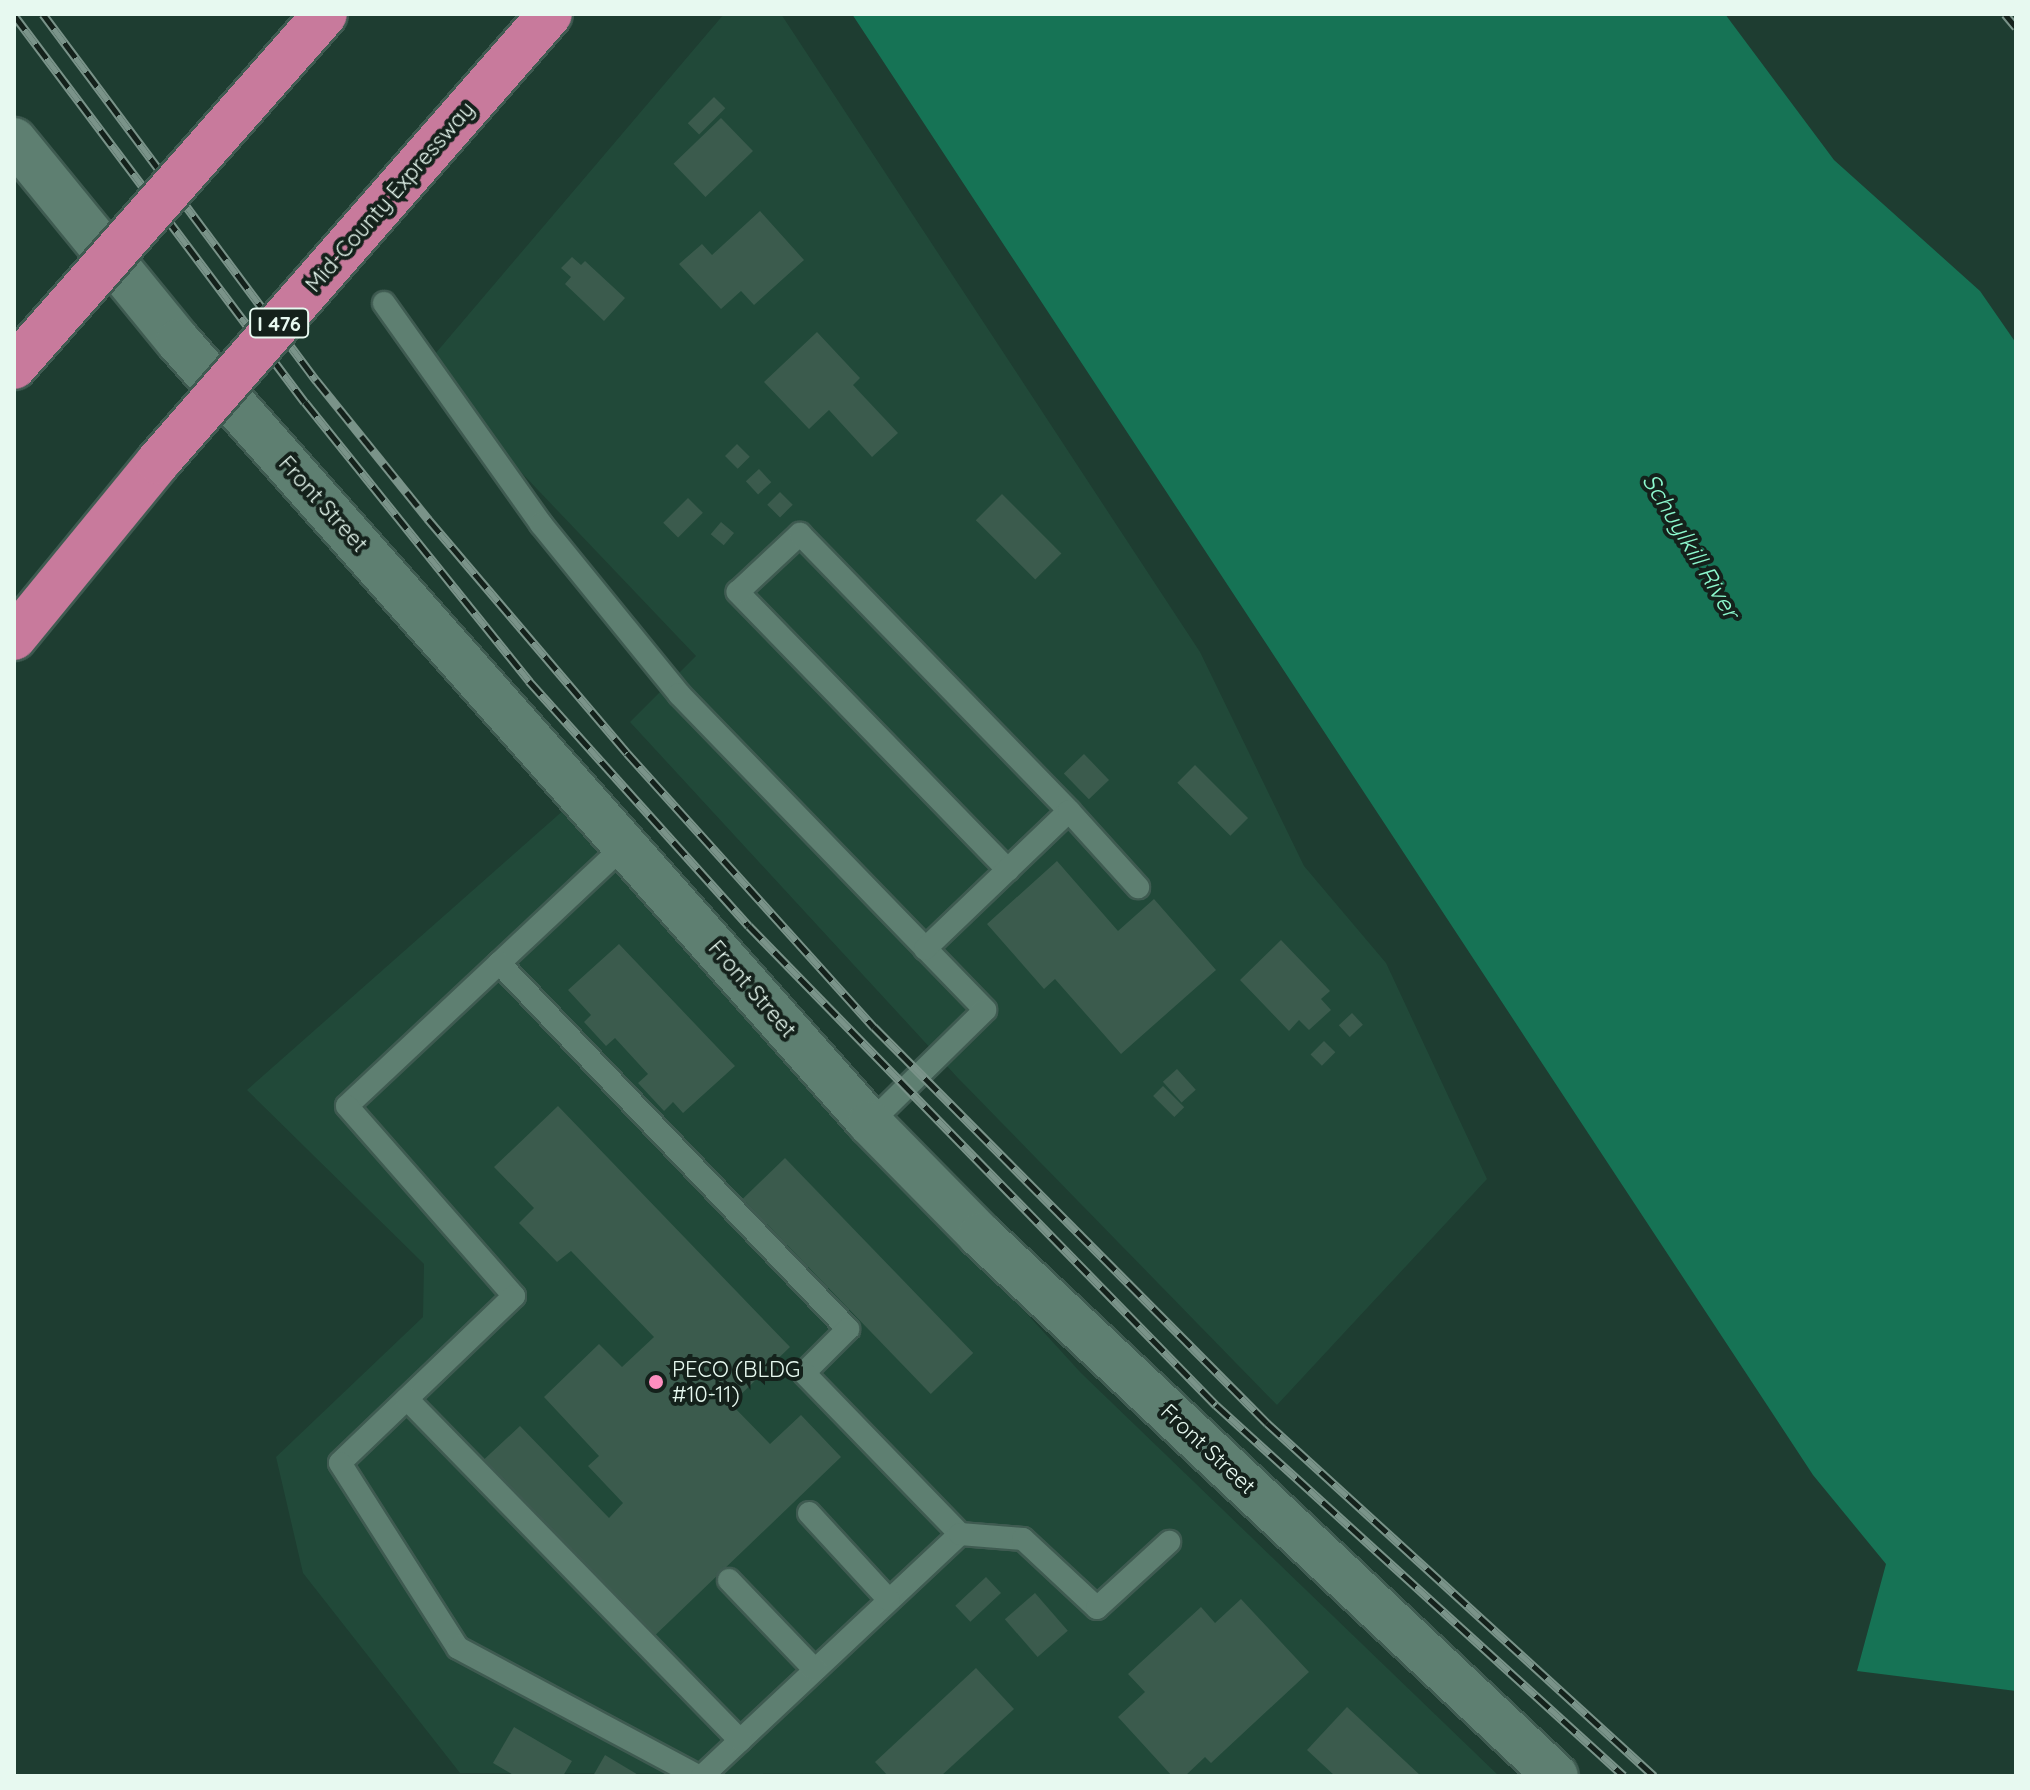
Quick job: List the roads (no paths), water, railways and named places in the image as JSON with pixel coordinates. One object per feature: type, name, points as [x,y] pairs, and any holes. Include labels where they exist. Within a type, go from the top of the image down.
[{"type":"highway","points":[[14,367],[325,14]]},
{"type":"highway","name":"Mid-County Expressway","points":[[14,638],[158,462],[550,14]]},
{"type":"main road","name":"Front Street","points":[[14,140],[178,341],[870,1123],[980,1235],[1556,1776]]},
{"type":"lane","points":[[384,303],[541,524],[679,694],[985,1010],[870,1123]]},
{"type":"lane","points":[[1008,870],[738,592],[800,534],[1069,811],[1138,887]]},
{"type":"lane","points":[[925,949],[1069,811]]},
{"type":"lane","points":[[625,845],[347,1106],[514,1296],[340,1463],[458,1648],[700,1776],[960,1534]]},
{"type":"lane","points":[[499,963],[848,1329],[804,1373],[960,1534],[1023,1539],[1097,1608],[1169,1542]]},
{"type":"lane","points":[[407,1399],[740,1740]]},
{"type":"lane","points":[[809,1513],[889,1600]]},
{"type":"lane","points":[[729,1580],[815,1670]]},
{"type":"water","name":"Schuylkill River","points":[[852,14],[1725,14],[1834,160],[1980,291],[2016,343],[2016,1691],[1857,1671],[1886,1564],[1813,1475]]},
{"type":"railway","points":[[43,14],[316,380],[428,519],[627,753],[874,1027],[1267,1423],[1654,1776]]},
{"type":"railway","points":[[2005,14],[2016,27]]},
{"type":"railway","points":[[14,15],[305,402],[529,681],[749,926],[1216,1405],[1624,1776]]},
{"type":"place","name":"PECO (BLDG #10-11)","points":[[656,1382]]}]
